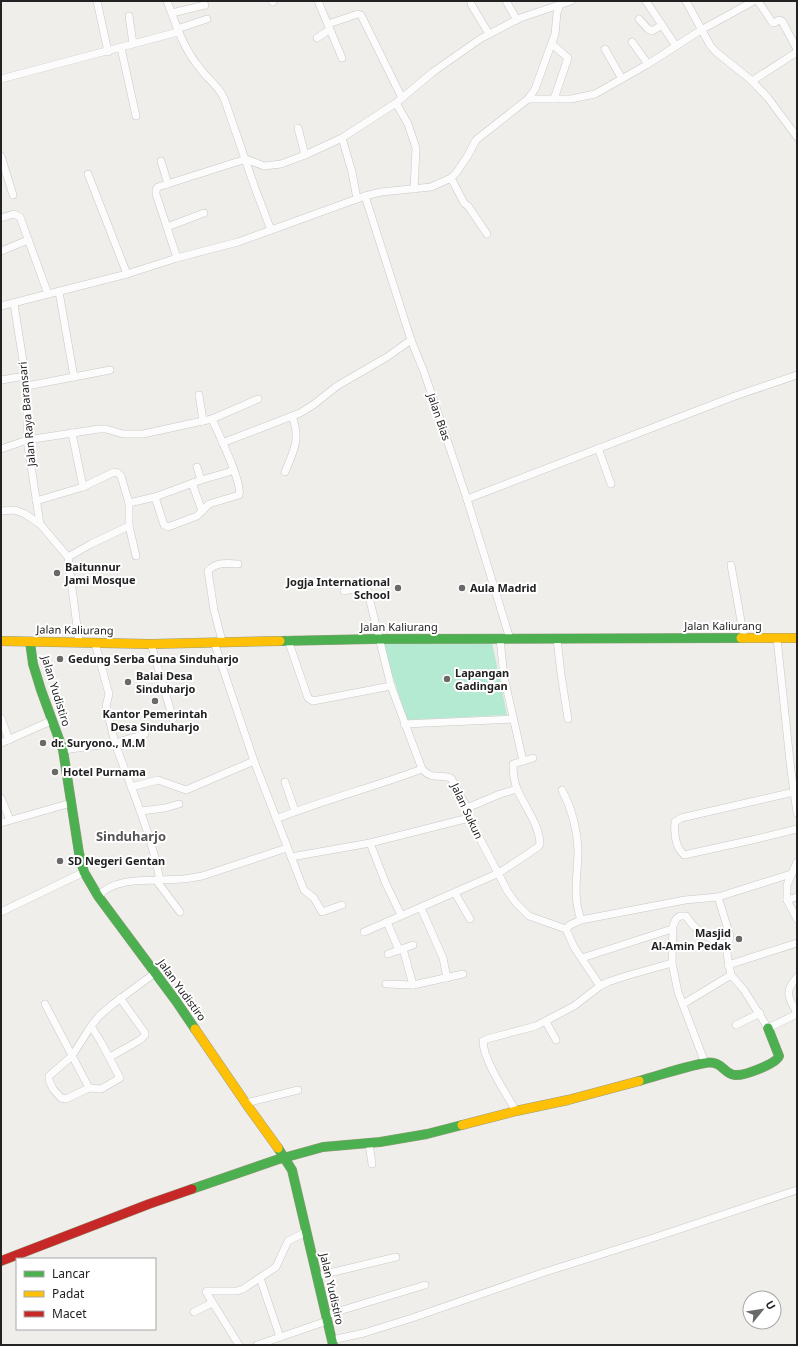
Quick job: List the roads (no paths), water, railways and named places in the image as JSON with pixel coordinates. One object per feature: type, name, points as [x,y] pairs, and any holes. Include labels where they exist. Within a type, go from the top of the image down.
[{"type":"street","points":[[97,1],[108,52]]},
{"type":"street","points":[[166,1],[186,48],[199,68],[219,88],[224,98],[271,230]]},
{"type":"street","points":[[318,1],[342,58]]},
{"type":"street","points":[[506,1],[517,20]]},
{"type":"street","points":[[177,258],[156,190],[158,187],[246,159],[264,166],[273,166],[305,155],[342,138],[399,100],[451,58],[489,34],[517,20],[571,1]]},
{"type":"street","points":[[646,1],[676,46]]},
{"type":"street","points":[[686,1],[710,45],[716,52],[752,81],[768,98],[797,136]]},
{"type":"street","points":[[528,99],[571,99],[595,94],[648,64],[701,30],[754,1]]},
{"type":"street","points":[[758,1],[772,22],[774,23],[779,20],[782,21],[797,49]]},
{"type":"street","points":[[172,13],[205,4]]},
{"type":"street","points":[[471,4],[489,34]]},
{"type":"street","points":[[1,305],[14,304],[127,274],[177,258],[238,242],[365,196],[381,192],[431,187],[451,178],[467,157],[476,140],[528,99],[535,89],[555,34],[557,13],[560,4]]},
{"type":"street","points":[[317,38],[328,27],[358,14],[361,15],[399,100],[416,148],[414,189]]},
{"type":"street","points":[[129,16],[133,44]]},
{"type":"street","points":[[1,79],[108,52],[178,30],[207,19]]},
{"type":"street","points":[[639,19],[648,29],[652,31],[662,25]]},
{"type":"street","points":[[632,42],[648,64]]},
{"type":"street","points":[[552,44],[568,58],[554,99]]},
{"type":"street","points":[[120,48],[136,116]]},
{"type":"street","points":[[605,49],[622,79]]},
{"type":"street","points":[[752,81],[797,52]]},
{"type":"street","points":[[298,128],[305,155]]},
{"type":"street","points":[[342,138],[352,172],[357,199]]},
{"type":"street","points":[[1,156],[13,195]]},
{"type":"street","points":[[161,160],[168,184]]},
{"type":"street","points":[[88,174],[127,274]]},
{"type":"street","points":[[451,178],[464,203],[468,206],[487,234]]},
{"type":"street","name":"Jalan Bias","points":[[365,196],[411,340],[424,372],[467,499],[510,639]]},
{"type":"street","points":[[167,227],[204,213]]},
{"type":"street","points":[[1,218],[12,214],[18,215],[48,294]]},
{"type":"street","points":[[1,251],[28,240]]},
{"type":"street","points":[[59,292],[74,377]]},
{"type":"street","name":"Jalan Raya Baransari","points":[[14,304],[27,386],[27,440],[40,524]]},
{"type":"street","points":[[222,443],[308,409],[337,386],[387,357],[411,340]]},
{"type":"street","points":[[27,386],[110,370]]},
{"type":"street","points":[[467,499],[735,396],[797,375]]},
{"type":"street","points":[[1,380],[25,376]]},
{"type":"street","points":[[199,395],[203,421]]},
{"type":"street","points":[[1,449],[27,440],[106,429],[123,434],[143,434],[212,419],[258,399]]},
{"type":"street","points":[[285,472],[297,435],[292,416]]},
{"type":"street","points":[[155,497],[166,527],[197,516],[209,504],[239,495],[239,485],[212,419]]},
{"type":"street","points":[[72,434],[84,486]]},
{"type":"street","points":[[600,447],[613,484]]},
{"type":"street","points":[[197,467],[200,480]]},
{"type":"street","points":[[129,504],[155,497],[200,480],[229,472],[233,469]]},
{"type":"street","points":[[36,502],[84,486],[108,474],[114,472],[118,473],[121,476],[129,504],[129,526],[136,556]]},
{"type":"street","points":[[192,483],[202,511]]},
{"type":"street","points":[[1,511],[15,510],[25,514],[40,524],[68,558],[79,642]]},
{"type":"street","points":[[68,558],[92,544],[129,526]]},
{"type":"street","points":[[238,564],[219,564],[211,567],[208,571],[218,642],[254,762],[304,890],[314,898],[320,911],[342,905]]},
{"type":"street","points":[[731,565],[744,638]]},
{"type":"street","points":[[276,819],[295,811],[422,769],[391,686],[367,589],[364,587],[344,591]]},
{"type":"street","points":[[777,638],[797,812]]},
{"type":"street","name":"Jalan Kaliurang","points":[[1,641],[151,644],[380,639],[797,638]]},
{"type":"street","points":[[500,639],[504,677],[523,761]]},
{"type":"street","points":[[557,639],[568,719]]},
{"type":"street","points":[[288,640],[307,695],[312,701],[391,686]]},
{"type":"street","name":"Jalan Yudistiro","points":[[30,642],[33,664],[40,690],[63,750],[79,853],[84,872],[98,896],[176,1000],[292,1170],[333,1343]]},
{"type":"street","points":[[95,643],[109,694],[106,706],[115,743],[141,811],[158,868],[158,880],[180,912]]},
{"type":"street","points":[[151,644],[173,719]]},
{"type":"street","points":[[1,718],[9,740]]},
{"type":"street","points":[[404,724],[513,719]]},
{"type":"street","points":[[1,743],[51,721]]},
{"type":"street","points":[[63,750],[115,743],[145,734]]},
{"type":"street","points":[[364,932],[401,915],[422,908],[499,873],[540,844],[537,828],[514,781],[513,764],[533,758]]},
{"type":"street","points":[[131,787],[158,780],[186,790],[254,762]]},
{"type":"street","name":"Jalan Sukun","points":[[422,769],[432,777],[446,776],[452,778],[467,808],[469,818],[508,892],[516,903],[529,916],[566,929]]},
{"type":"street","points":[[285,782],[295,811]]},
{"type":"street","points":[[467,808],[500,794],[517,789]]},
{"type":"street","points":[[562,790],[570,806],[575,826],[578,850],[575,891],[577,908],[581,920]]},
{"type":"street","points":[[794,792],[681,818],[675,822],[674,829],[678,848],[684,855],[797,829]]},
{"type":"street","points":[[1,798],[10,820]]},
{"type":"street","points":[[1,823],[71,803]]},
{"type":"street","points":[[141,811],[165,808],[179,804]]},
{"type":"street","points":[[291,857],[370,843],[469,818]]},
{"type":"street","points":[[370,843],[386,884],[401,915]]},
{"type":"street","points":[[98,896],[103,891],[118,884],[184,879],[202,876],[287,848]]},
{"type":"street","points":[[797,862],[787,885],[787,900],[797,919]]},
{"type":"street","points":[[1,912],[84,872]]},
{"type":"street","points":[[600,986],[574,947],[566,929],[570,925],[581,920],[685,900],[718,896],[791,874]]},
{"type":"street","points":[[455,893],[470,919]]},
{"type":"street","points":[[1,1261],[149,1204],[285,1158],[323,1147],[369,1143],[428,1134],[516,1111],[568,1100],[705,1063],[718,1063],[735,1076],[776,1061],[779,1056],[768,1028],[760,1013],[744,990],[731,975],[726,954],[730,936],[718,896]]},
{"type":"street","points":[[787,900],[797,897]]},
{"type":"street","points":[[422,908],[443,958],[447,978]]},
{"type":"street","points":[[705,1063],[678,992],[672,963],[672,929],[676,919],[680,916],[686,916],[697,930],[707,938],[728,946]]},
{"type":"street","points":[[387,922],[401,950],[413,985]]},
{"type":"street","points":[[582,958],[672,929]]},
{"type":"street","points":[[728,964],[797,943]]},
{"type":"street","points":[[388,954],[413,945]]},
{"type":"street","points":[[516,1111],[488,1059],[483,1041],[546,1022],[574,1006],[600,986],[626,976],[672,963]]},
{"type":"street","points":[[91,1026],[110,1057],[120,1078],[101,1089],[89,1088],[66,1099],[61,1098],[53,1088],[49,1080],[49,1076],[72,1056],[91,1026],[99,1016],[120,998],[155,973]]},
{"type":"street","points":[[386,984],[413,985],[463,974]]},
{"type":"street","points":[[683,1004],[731,975]]},
{"type":"street","points":[[768,1028],[797,1013],[790,1000],[788,992],[790,985],[797,977]]},
{"type":"street","points":[[110,1057],[140,1040],[145,1035],[120,998]]},
{"type":"street","points":[[45,1004],[89,1088]]},
{"type":"street","points":[[736,1026],[760,1013]]},
{"type":"street","points":[[546,1022],[556,1040]]},
{"type":"street","points":[[246,1103],[298,1090]]},
{"type":"street","points":[[369,1143],[372,1164]]},
{"type":"street","points":[[333,1343],[797,1190]]},
{"type":"street","points":[[239,1345],[206,1292],[237,1291],[243,1289],[276,1267],[288,1241],[306,1232]]},
{"type":"street","points":[[317,1276],[396,1257]]},
{"type":"street","points":[[260,1278],[280,1337]]},
{"type":"street","points":[[257,1345],[326,1318],[425,1285]]},
{"type":"street","points":[[194,1312],[212,1303]]},
{"type":"place","name":"Baitunnur Jami Mosque","points":[[57,573]]},
{"type":"place","name":"Jogja International School","points":[[398,588]]},
{"type":"place","name":"Aula Madrid","points":[[462,588]]},
{"type":"place","name":"Gedung Serba Guna Sinduharjo","points":[[60,659]]},
{"type":"place","name":"Lapangan Gadingan","points":[[447,679]]},
{"type":"place","name":"Balai Desa Sinduharjo","points":[[128,682]]},
{"type":"place","name":"Kantor Pemerintah Desa Sinduharjo","points":[[155,701]]},
{"type":"place","name":"dr. Suryono., M.M","points":[[43,743]]},
{"type":"place","name":"Hotel Purnama","points":[[55,772]]},
{"type":"place","name":"SD Negeri Gentan","points":[[60,861]]},
{"type":"place","name":"Masjid Al-Amin Pedak","points":[[739,939]]},
{"type":"district","name":"Sinduharjo","points":[[131,836]]}]
